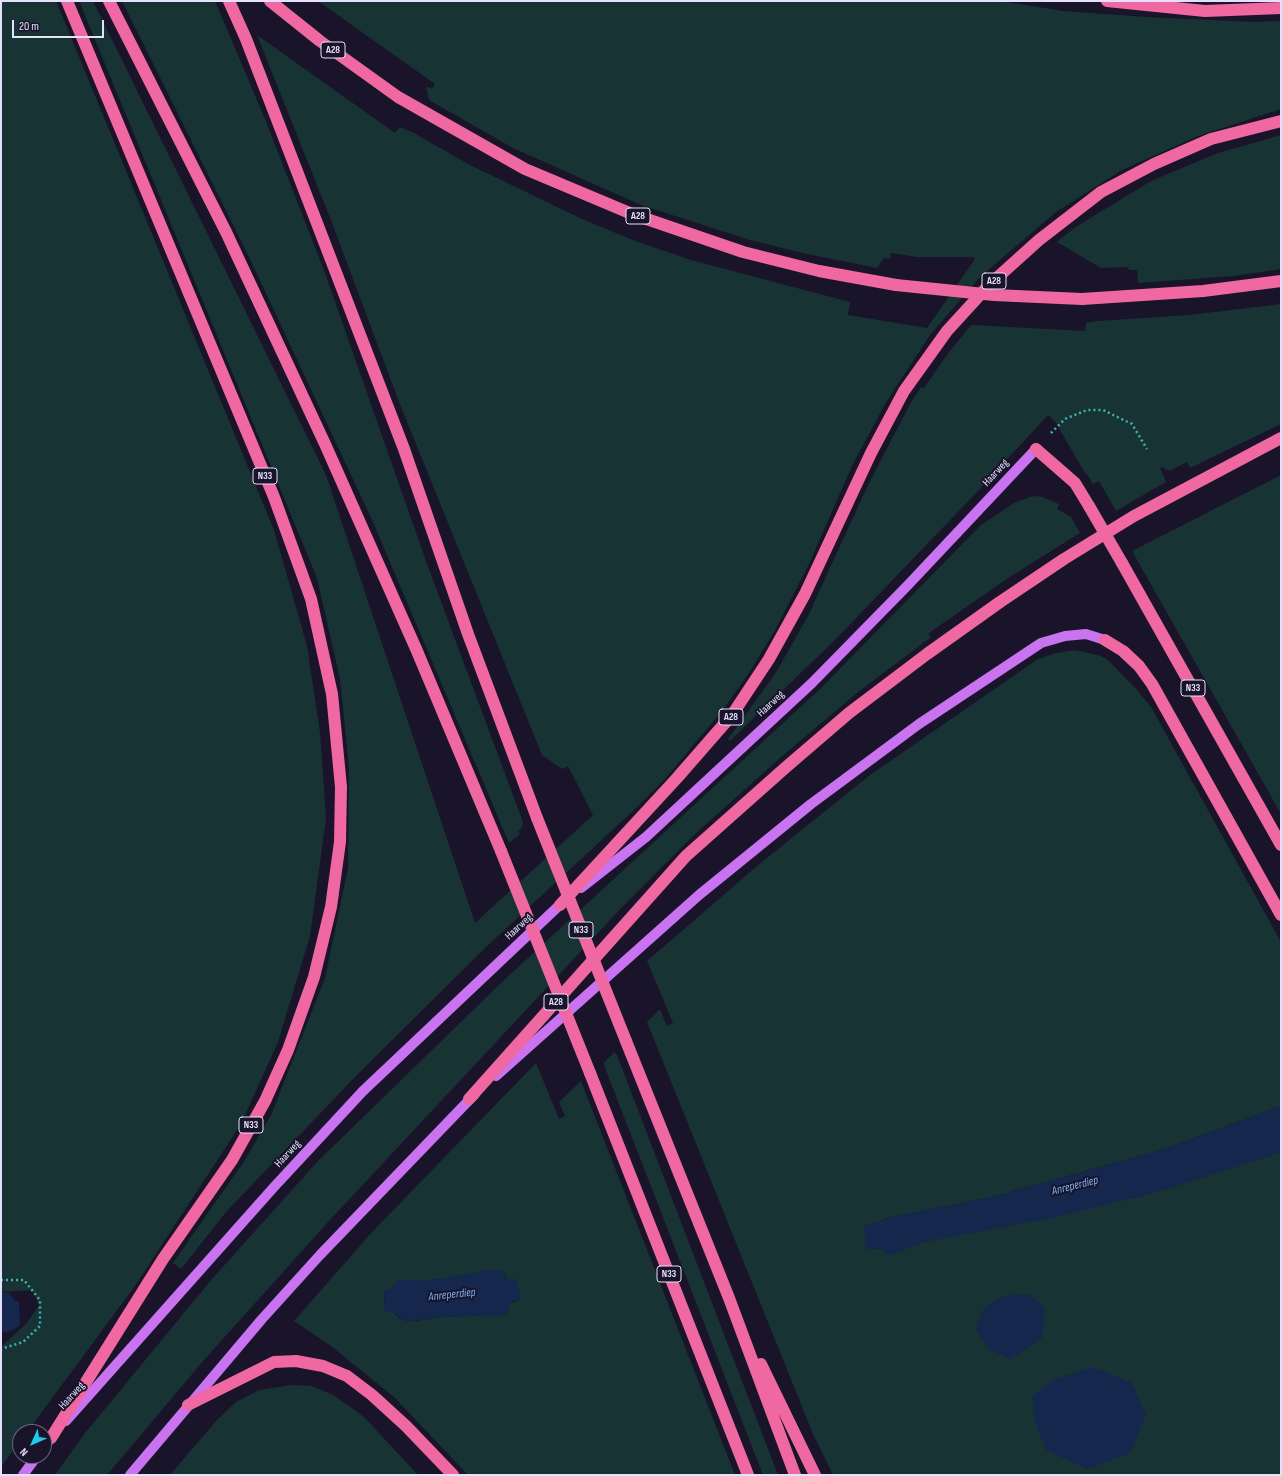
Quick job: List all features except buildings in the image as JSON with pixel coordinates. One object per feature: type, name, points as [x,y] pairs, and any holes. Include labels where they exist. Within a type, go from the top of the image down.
[{"type":"highway","name":"N33","points":[[52,1434],[163,1259],[232,1160],[265,1101],[288,1050],[314,977],[330,907],[340,842],[341,787],[332,694],[311,599],[274,497],[67,1]]},
{"type":"highway","name":"N33","points":[[109,1],[226,232],[325,444],[417,651],[590,1073],[748,1475]]},
{"type":"highway","name":"N33","points":[[229,1],[246,39],[404,449],[470,642],[537,818],[729,1298],[795,1475]]},
{"type":"highway","name":"A28","points":[[270,1],[320,41],[398,97],[525,168],[632,214],[744,252],[819,271],[896,285],[994,295],[1082,299],[1203,291],[1281,281]]},
{"type":"highway","points":[[1107,1],[1205,11],[1281,8]]},
{"type":"highway","name":"A28","points":[[560,904],[677,778],[732,715],[769,659],[805,594],[871,453],[904,391],[947,331],[989,285],[1039,240],[1101,192],[1154,164],[1211,139],[1281,121]]},
{"type":"highway","name":"A28","points":[[469,1100],[686,856],[849,713],[933,649],[1064,558],[1134,516],[1281,438]]},
{"type":"highway","name":"N33","points":[[1036,449],[1075,483],[1122,563],[1281,845]]},
{"type":"highway","points":[[1105,640],[1123,651],[1134,661],[1152,684],[1281,915]]},
{"type":"highway","name":"N33","points":[[729,1298],[815,1475]]},
{"type":"highway","points":[[188,1405],[274,1362],[296,1361],[323,1366],[347,1376],[372,1394],[406,1426],[453,1475]]},
{"type":"main road","name":"Haarweg","points":[[52,1436],[274,1187],[363,1091],[560,904],[646,837],[812,683],[908,585],[1036,449]]},
{"type":"main road","points":[[130,1475],[188,1405],[320,1255],[469,1100],[700,895],[811,804],[918,724],[1041,643],[1065,636],[1086,634],[1105,640]]},
{"type":"main road","points":[[23,1475],[31,1464]]},
{"type":"path","points":[[1036,449],[1065,419],[1087,410],[1103,410],[1132,424],[1147,448]]},
{"type":"path","points":[[1,1280],[24,1280],[40,1300],[40,1326],[23,1342],[1,1349]]},
{"type":"green space","points":[[1,1],[56,1],[274,530],[307,646],[320,732],[326,818],[310,936],[278,1042],[241,1124],[135,1286],[33,1424],[12,1424],[12,1452],[1,1467],[1,1347],[27,1323],[39,1305],[32,1290],[1,1292]]},
{"type":"green space","points":[[79,1],[93,1],[326,475],[475,923],[593,815],[568,766],[562,769],[542,755],[399,402],[329,215],[257,35],[395,133],[400,127],[414,133],[468,164],[582,219],[635,241],[691,260],[850,302],[848,315],[927,328],[975,259],[973,257],[917,257],[891,253],[890,259],[884,258],[877,268],[802,253],[750,240],[641,205],[513,148],[429,100],[426,86],[432,89],[435,84],[318,1],[1000,1],[1064,11],[1146,17],[1254,22],[1281,21],[1281,109],[1198,136],[1122,170],[1056,212],[979,278],[930,335],[885,404],[852,466],[810,562],[774,632],[749,673],[722,711],[665,779],[635,809],[485,948],[355,1077],[226,1212],[181,1269],[173,1263],[245,1160],[271,1115],[325,978],[348,868],[349,768],[340,679],[317,578]]},
{"type":"green space","points":[[122,1],[215,1],[265,119],[325,273],[427,564],[523,822],[522,827],[518,831],[520,834],[509,843],[373,522],[249,257]]},
{"type":"green space","points":[[1281,135],[1281,269],[1234,276],[1138,283],[1137,270],[1129,270],[1128,267],[1101,268],[1057,242],[1074,228],[1151,181],[1218,153]]},
{"type":"green space","points":[[1281,304],[1281,424],[1190,468],[1187,462],[1170,471],[1168,469],[1165,470],[1164,467],[1160,468],[1166,482],[1116,511],[1099,481],[1093,484],[1056,423],[1048,415],[978,491],[836,639],[730,741],[728,739],[775,674],[808,616],[867,487],[910,404],[921,387],[924,388],[946,356],[971,325],[1085,331],[1086,323],[1097,321],[1190,315]]},
{"type":"green space","points":[[1281,475],[1281,814],[1132,551]]},
{"type":"green space","points":[[1033,496],[1043,497],[1059,504],[1057,509],[1071,517],[1080,533],[1008,578],[929,633],[930,638],[858,692],[780,758],[694,835],[624,905],[329,1221],[204,1360],[107,1475],[55,1475],[85,1433],[212,1279],[318,1161],[503,981],[820,689],[981,525],[1014,503]]},
{"type":"green space","points":[[1075,650],[1101,656],[1109,661],[1151,707],[1281,942],[1281,1106],[1165,1149],[992,1197],[884,1219],[879,1222],[867,1249],[880,1248],[899,1251],[923,1242],[1142,1196],[1281,1152],[1281,1475],[833,1475],[813,1434],[647,1022],[660,1009],[667,1026],[673,1023],[647,961],[757,866],[870,775],[1038,659],[1056,653]]},
{"type":"green space","points":[[614,1052],[617,1055],[778,1475],[763,1475],[605,1068],[604,1063]]},
{"type":"green space","points":[[536,1063],[559,1119],[565,1116],[559,1102],[581,1081],[735,1475],[468,1475],[394,1397],[331,1346],[294,1321],[373,1231]],"holes":[[[504,1273],[520,1300],[467,1316],[440,1317],[416,1321],[400,1319],[393,1312],[385,1312],[384,1291],[392,1289],[399,1280],[430,1280]]]},
{"type":"green space","points":[[293,1385],[312,1386],[333,1395],[349,1406],[364,1417],[418,1475],[170,1475],[216,1421],[236,1402],[259,1390]]},
{"type":"water","name":"Anreperdiep","points":[[1281,1106],[1281,1152],[1277,1154],[1142,1196],[1052,1218],[923,1242],[888,1255],[880,1248],[867,1250],[864,1226],[884,1219],[992,1197],[1165,1149]]},
{"type":"water","name":"Anreperdiep","points":[[497,1269],[502,1270],[508,1280],[516,1279],[519,1289],[520,1300],[511,1302],[509,1310],[505,1315],[440,1317],[406,1322],[393,1312],[385,1312],[384,1290],[392,1289],[399,1280],[430,1280]]},
{"type":"water","points":[[2,1292],[9,1293],[15,1301],[19,1301],[20,1324],[14,1330],[7,1332],[1,1332]]},
{"type":"water","points":[[1029,1294],[1045,1308],[1042,1338],[1010,1359],[990,1350],[976,1330],[984,1307],[1004,1296]]},
{"type":"water","points":[[1093,1367],[1132,1383],[1146,1415],[1130,1453],[1087,1469],[1046,1450],[1035,1422],[1032,1396],[1055,1379]]}]
